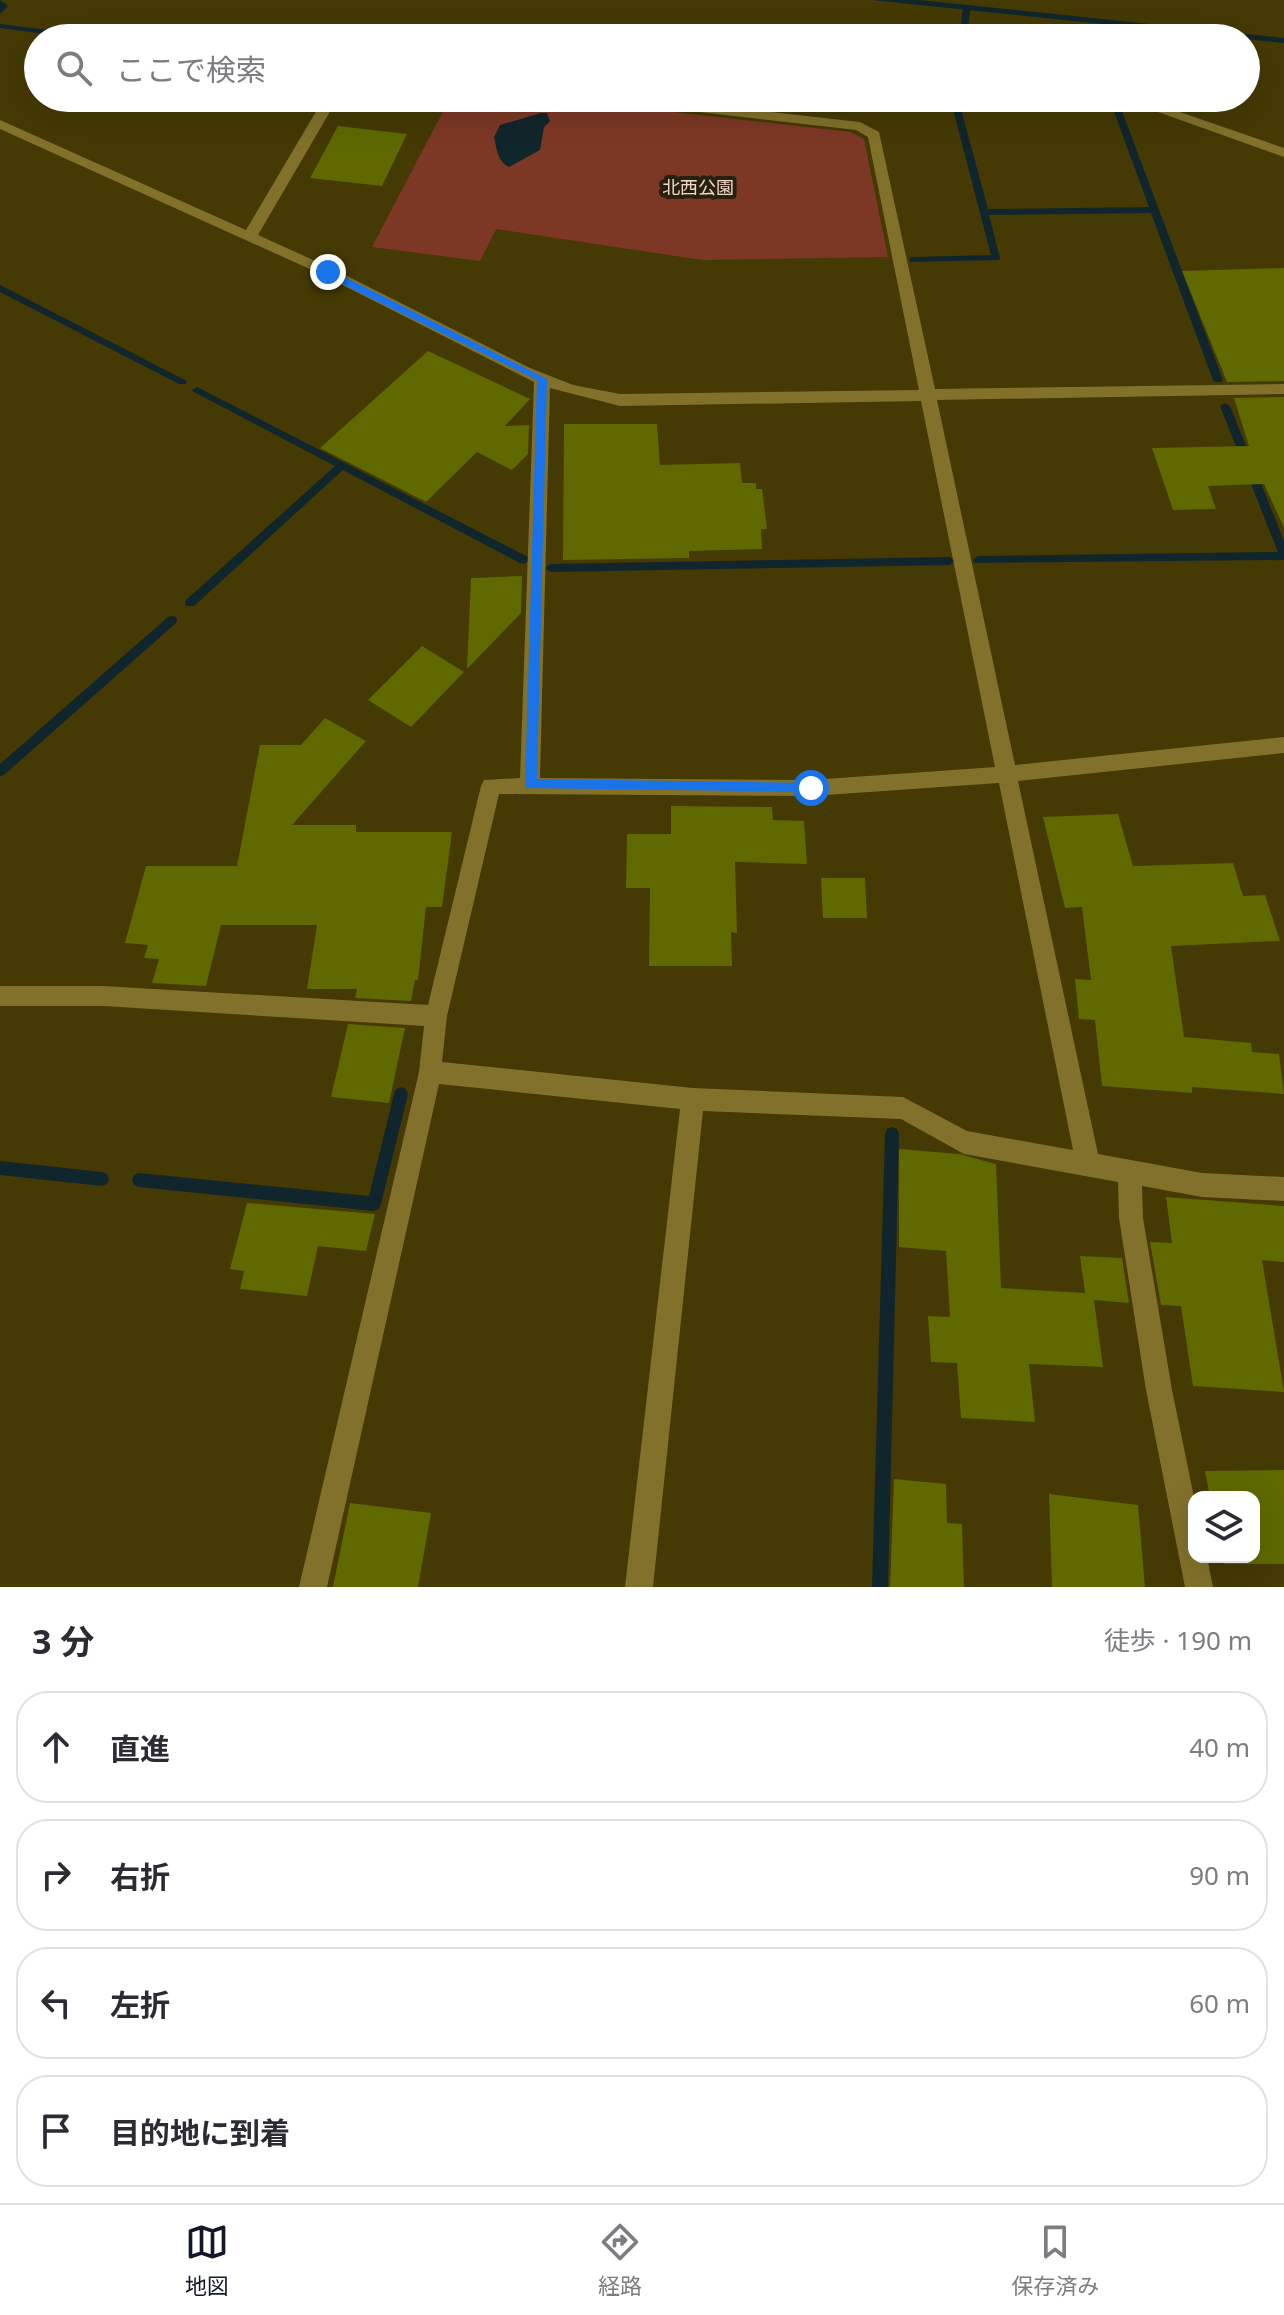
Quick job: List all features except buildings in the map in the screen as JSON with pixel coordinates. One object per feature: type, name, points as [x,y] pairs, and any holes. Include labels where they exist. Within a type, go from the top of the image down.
[{"type":"street","points":[[249,237],[323,112]]},
{"type":"street","points":[[736,112],[860,126],[874,135],[1088,1165]]},
{"type":"street","points":[[1166,112],[1284,153]]},
{"type":"street","points":[[0,124],[249,237],[570,390],[620,400],[1284,389]]},
{"type":"street","points":[[530,785],[542,379]]},
{"type":"street","points":[[313,1587],[430,1072],[436,1016],[491,786],[811,788],[1008,774],[1284,745]]},
{"type":"street","points":[[0,996],[103,996],[436,1016]]},
{"type":"street","points":[[430,1072],[693,1099],[903,1108],[964,1142],[1202,1185],[1284,1189]]},
{"type":"street","points":[[639,1587],[693,1099]]},
{"type":"street","points":[[1130,1172],[1131,1218],[1159,1390],[1199,1587]]},
{"type":"green space","name":"北西公園","points":[[443,112],[674,112],[851,132],[864,139],[888,257],[702,260],[496,229],[480,261],[372,247]]},
{"type":"water","points":[[872,0],[919,0],[1150,24],[1102,24]]},
{"type":"water","points":[[1260,36],[1284,38],[1284,43],[1260,40]]},
{"type":"water","points":[[547,113],[550,121],[544,127],[540,150],[509,167],[498,154],[494,137],[500,125]]},
{"type":"waterway","points":[[0,2],[4,6],[0,12]]},
{"type":"waterway","points":[[964,24],[966,10]]},
{"type":"waterway","points":[[0,26],[24,29]]},
{"type":"waterway","points":[[913,260],[996,258],[958,112]]},
{"type":"waterway","points":[[1118,112],[1155,210]]},
{"type":"waterway","points":[[984,212],[1155,210]]},
{"type":"waterway","points":[[1155,210],[1218,380]]},
{"type":"waterway","points":[[0,288],[182,382]]},
{"type":"waterway","points":[[197,390],[342,465]]},
{"type":"waterway","points":[[1225,406],[1284,554]]},
{"type":"waterway","points":[[190,603],[342,465]]},
{"type":"waterway","points":[[342,465],[524,560]]},
{"type":"waterway","points":[[978,560],[1284,556]]},
{"type":"waterway","points":[[550,568],[950,561]]},
{"type":"waterway","points":[[0,771],[172,620]]},
{"type":"waterway","points":[[139,1180],[374,1204],[401,1094]]},
{"type":"waterway","points":[[880,1587],[892,1134]]},
{"type":"waterway","points":[[0,1168],[102,1179]]},
{"type":"route","points":[[328,272],[542,379],[530,785],[811,788]]}]
